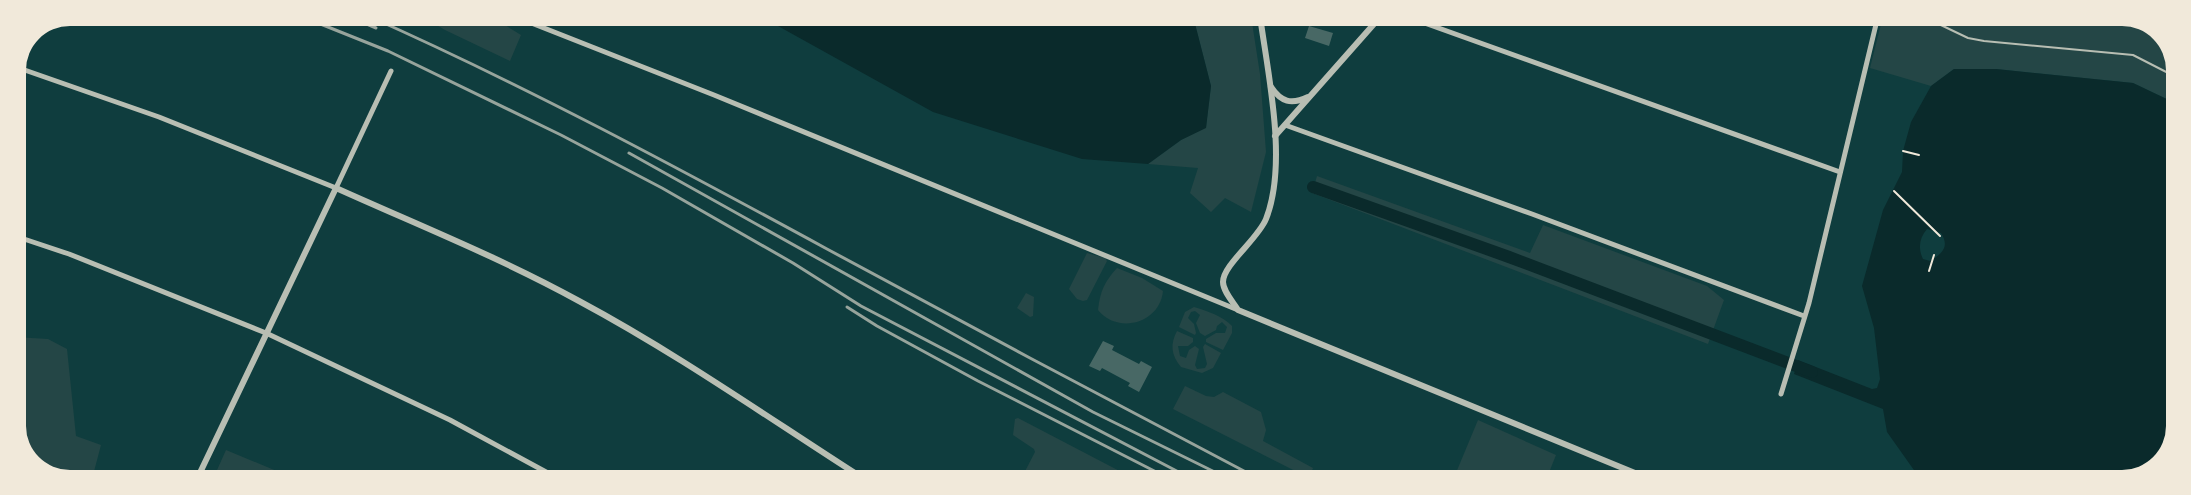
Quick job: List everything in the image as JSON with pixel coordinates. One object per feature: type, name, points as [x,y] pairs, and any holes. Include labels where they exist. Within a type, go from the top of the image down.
[{"type":"street","points":[[539,26],[714,95],[1628,470]]},
{"type":"street","points":[[1238,310],[1222,282],[1226,269],[1257,237],[1266,220],[1274,193],[1275,136],[1261,26]]},
{"type":"street","points":[[1275,136],[1372,26]]},
{"type":"street","points":[[1433,26],[1840,172]]},
{"type":"street","points":[[1781,394],[1809,303],[1876,26]]},
{"type":"street","points":[[26,70],[159,117],[336,188],[493,258],[588,305],[669,353],[850,470]]},
{"type":"street","points":[[201,470],[391,71]]},
{"type":"street","points":[[1269,84],[1282,100],[1291,102],[1311,95]]},
{"type":"street","points":[[1285,125],[1804,316]]},
{"type":"street","points":[[26,240],[69,254],[266,333],[450,420],[542,470]]},
{"type":"lane","points":[[1943,26],[1968,38],[1984,42],[2133,55],[2165,71]]},
{"type":"path","points":[[1903,151],[1919,155]]},
{"type":"path","points":[[1894,191],[1940,236]]},
{"type":"path","points":[[1929,271],[1934,255]]},
{"type":"shaded area","points":[[438,26],[507,26],[521,35],[510,61]]},
{"type":"shaded area","points":[[778,26],[1196,26],[1211,86],[1206,128],[1181,140],[1148,164],[1082,159],[933,112]]},
{"type":"shaded area","points":[[1196,26],[1253,26],[1260,74],[1266,152],[1251,212],[1225,198],[1211,212],[1190,193],[1198,168],[1148,164],[1181,140],[1206,127],[1211,86]]},
{"type":"shaded area","points":[[1880,26],[2130,26],[2143,31],[2158,45],[2162,53],[2165,61],[2165,98],[2133,83],[1996,69],[1954,69],[1931,86],[1870,68]]},
{"type":"shaded area","points":[[1954,69],[1996,69],[2133,83],[2165,98],[2166,425],[2160,447],[2143,464],[2121,470],[1914,470],[1887,432],[1883,409],[1794,374],[1798,360],[1872,389],[1877,388],[1880,379],[1874,328],[1862,286],[1883,210],[1902,172],[1903,151],[1911,122],[1931,86]],"holes":[[[1927,229],[1941,233],[1945,246],[1938,256],[1930,261],[1923,259],[1920,244],[1924,232]]]},
{"type":"shaded area","points":[[1317,176],[1530,253],[1543,225],[1707,286],[1724,300],[1708,344],[1312,193]]},
{"type":"shaded area","points":[[1087,253],[1105,258],[1107,261],[1087,300],[1083,301],[1077,299],[1069,289]]},
{"type":"shaded area","points":[[1117,268],[1142,278],[1163,291],[1160,302],[1146,318],[1137,322],[1116,322],[1106,318],[1098,310],[1104,287]]},
{"type":"shaded area","points":[[1026,293],[1034,297],[1033,316],[1030,317],[1017,308]]},
{"type":"shaded area","points":[[1194,307],[1219,317],[1232,326],[1232,333],[1223,350],[1206,342],[1206,339],[1216,333],[1225,333],[1227,327],[1222,322],[1216,330],[1205,336],[1200,333],[1196,323],[1200,315],[1195,311],[1191,312],[1188,318],[1194,324],[1195,335],[1179,327],[1185,312]]},
{"type":"shaded area","points":[[1177,331],[1193,338],[1193,342],[1188,346],[1178,346],[1180,356],[1186,358],[1189,350],[1195,346],[1199,349],[1195,365],[1197,369],[1205,368],[1207,364],[1203,347],[1205,344],[1221,353],[1213,368],[1202,373],[1181,367],[1175,358],[1173,349],[1173,340]]},
{"type":"shaded area","points":[[26,338],[48,339],[67,349],[76,436],[101,445],[94,470],[61,469],[48,464],[33,450],[26,434]]},
{"type":"shaded area","points":[[1185,386],[1206,396],[1214,397],[1223,392],[1261,412],[1266,430],[1263,441],[1313,468],[1312,470],[1293,470],[1173,409]]},
{"type":"shaded area","points":[[1018,418],[1118,470],[1026,470],[1035,452],[1013,435],[1015,419]]},
{"type":"shaded area","points":[[1478,420],[1556,455],[1550,470],[1457,470]]},
{"type":"shaded area","points":[[226,450],[274,470],[217,470]]},
{"type":"building","points":[[1309,26],[1333,33],[1329,46],[1305,38]]},
{"type":"building","points":[[1103,341],[1114,346],[1112,350],[1139,364],[1141,361],[1152,367],[1139,392],[1128,386],[1130,383],[1102,368],[1100,371],[1089,366]]},
{"type":"waterway","points":[[1313,187],[1509,257],[1812,372]]},
{"type":"railway","points":[[326,26],[388,51],[561,135],[662,188],[793,263],[861,306],[1175,470]]},
{"type":"railway","points":[[371,26],[376,28]]},
{"type":"railway","points":[[390,26],[599,128],[1242,470]]},
{"type":"railway","points":[[629,153],[1093,412],[1211,470]]},
{"type":"railway","points":[[847,307],[978,381],[1152,470]]}]
